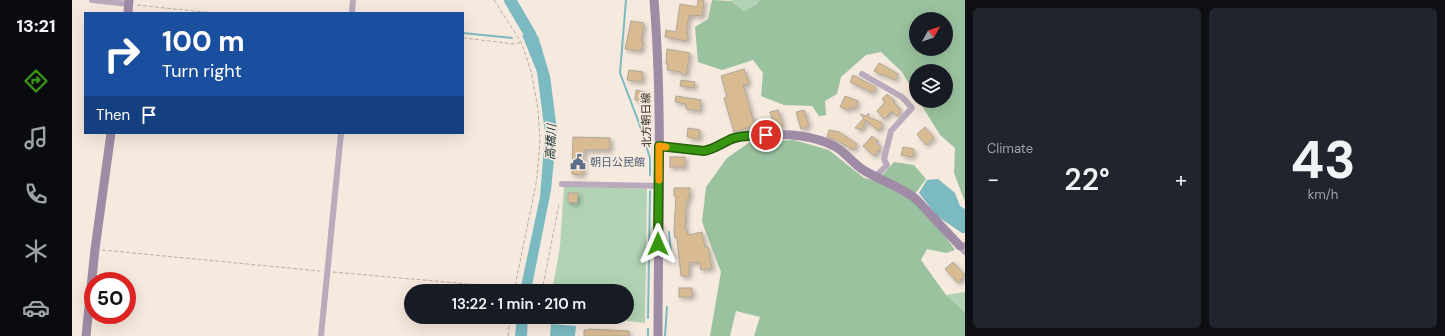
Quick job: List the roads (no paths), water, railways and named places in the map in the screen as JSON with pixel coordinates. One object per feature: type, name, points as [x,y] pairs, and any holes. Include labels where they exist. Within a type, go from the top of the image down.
[{"type":"street","points":[[92,0],[129,6]]},
{"type":"street","points":[[352,12],[353,0]]},
{"type":"street","name":"北方朝日線","points":[[654,0],[657,42],[659,146],[658,336]]},
{"type":"street","points":[[862,74],[902,97],[912,108],[891,131],[884,159],[887,165],[876,176]]},
{"type":"street","points":[[86,336],[95,249],[111,134]]},
{"type":"street","points":[[321,336],[341,134]]},
{"type":"street","points":[[659,146],[704,151],[711,150],[730,140],[743,136],[791,136],[814,139],[835,147],[864,171],[908,192],[963,248]]},
{"type":"street","points":[[562,184],[659,186]]},
{"type":"water","points":[[522,35],[538,36],[550,76],[557,130],[551,190],[532,284],[521,284],[540,197],[545,133],[537,72]]},
{"type":"water","points":[[938,179],[955,193],[960,206],[965,209],[965,233],[962,233],[937,216],[919,193],[927,180]]},
{"type":"water","points":[[516,324],[528,324],[527,336],[515,336]]},
{"type":"water","points":[[551,324],[576,326],[575,336],[550,336]]},
{"type":"waterway","name":"高橋川","points":[[510,0],[530,34],[536,50]]},
{"type":"waterway","points":[[626,0],[620,73],[639,123],[650,158],[650,175]]},
{"type":"waterway","points":[[464,33],[512,38]]},
{"type":"waterway","points":[[648,318],[650,191]]},
{"type":"waterway","points":[[669,232],[671,252]]},
{"type":"waterway","points":[[665,336],[667,307]]},
{"type":"waterway","points":[[648,329],[648,336]]},
{"type":"place","name":"朝日公民館","points":[[578,162]]}]
